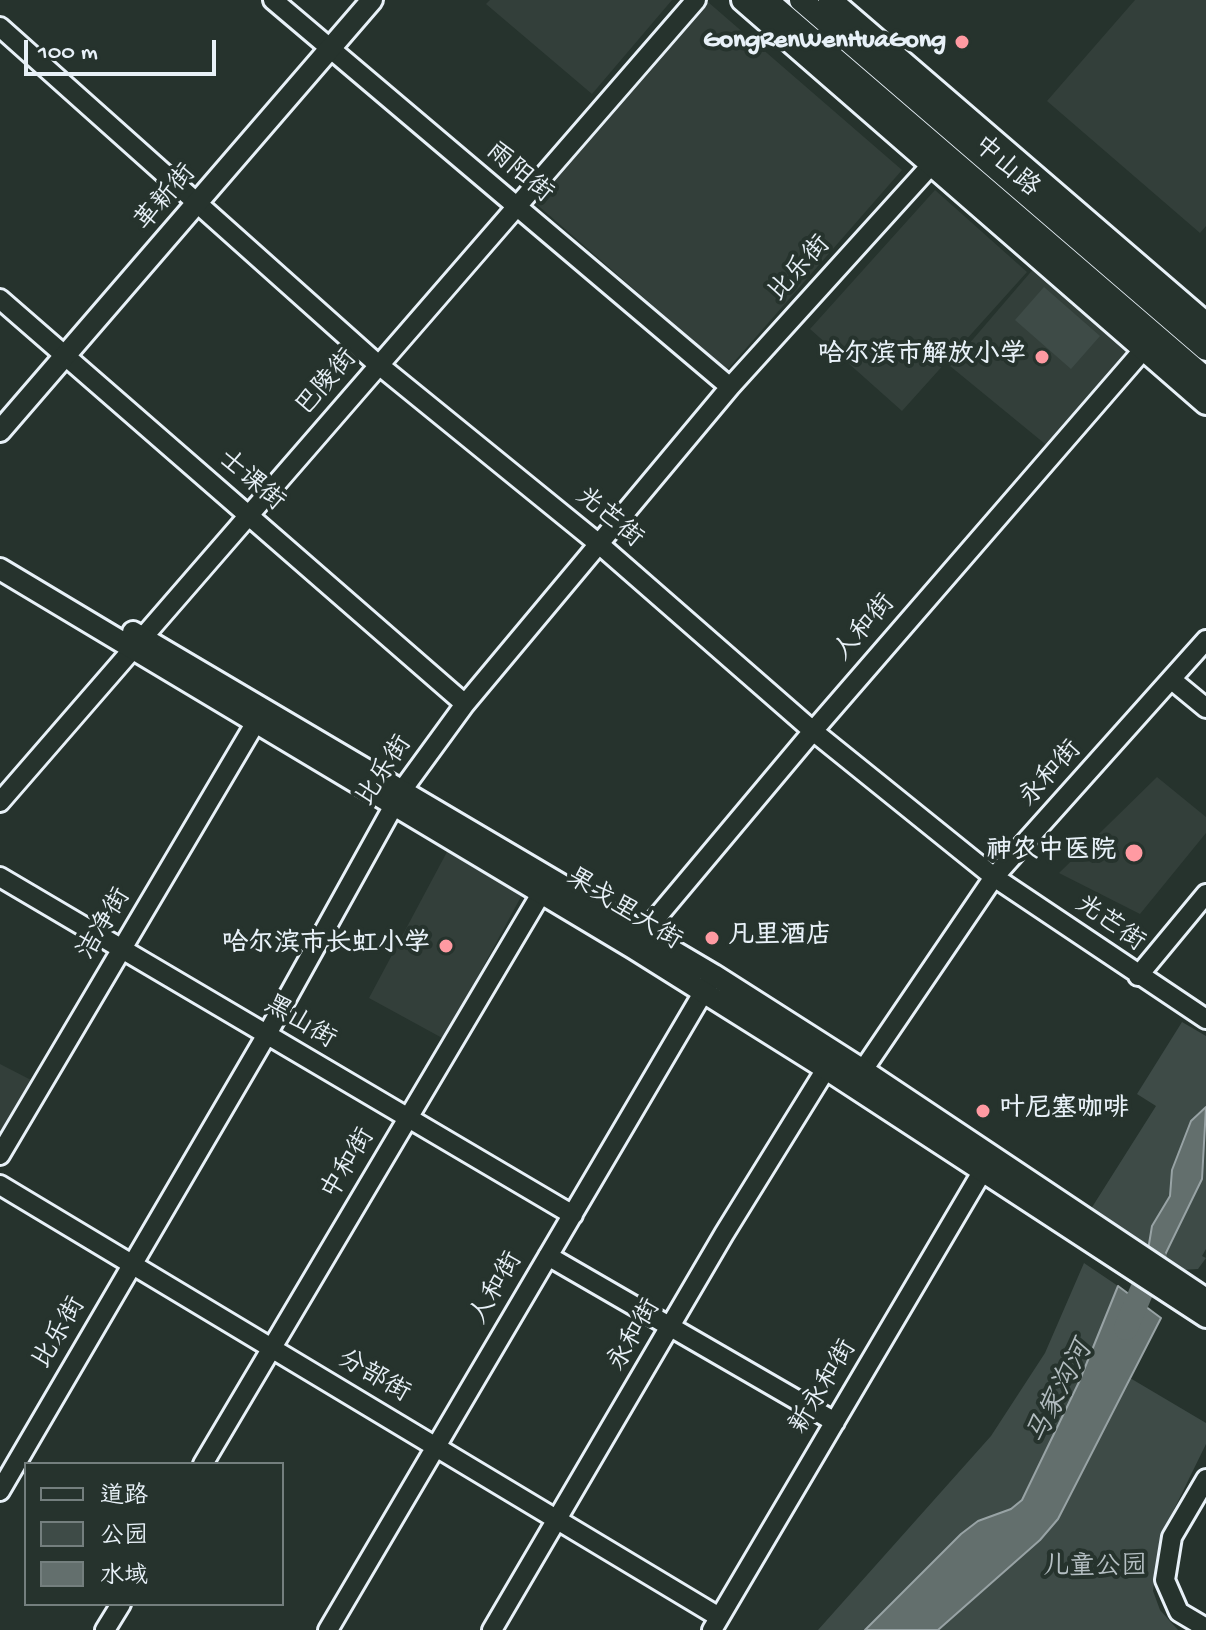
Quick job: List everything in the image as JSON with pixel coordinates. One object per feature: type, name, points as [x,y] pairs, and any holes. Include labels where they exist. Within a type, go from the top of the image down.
[{"type":"main road","name":"革新街","points":[[0,431],[372,0]]},
{"type":"main road","points":[[743,0],[1206,403]]},
{"type":"main road","name":"中山路","points":[[766,0],[1206,379]]},
{"type":"main road","name":"中山路","points":[[801,0],[1206,349]]},
{"type":"main road","points":[[830,0],[1206,324]]},
{"type":"main road","name":"果戈里大街","points":[[0,555],[256,722],[398,796],[542,892],[638,940]]},
{"type":"main road","name":"果戈里大街","points":[[0,569],[138,643],[709,984],[863,1070],[1084,1228],[1181,1291],[1206,1317]]},
{"type":"main road","name":"果戈里大街","points":[[709,984],[826,1069],[982,1172],[1084,1228]]},
{"type":"main road","name":"果戈里大街","points":[[1181,1291],[1206,1299]]},
{"type":"street","name":"雨阳街","points":[[273,0],[730,387]]},
{"type":"street","name":"巴陵街","points":[[0,802],[696,0]]},
{"type":"street","name":"光芒街","points":[[0,27],[379,365],[599,544],[813,731],[994,877],[1206,1019]]},
{"type":"street","name":"比乐街","points":[[0,1491],[267,1035],[398,796],[465,704],[730,387],[932,164]]},
{"type":"street","name":"士课街","points":[[0,299],[465,704]]},
{"type":"street","name":"人和街","points":[[638,940],[813,731],[1144,349]]},
{"type":"street","name":"永和街","points":[[863,1070],[994,877],[1206,640]]},
{"type":"street","points":[[1172,680],[1206,708]]},
{"type":"street","name":"洁净街","points":[[0,1155],[256,722]]},
{"type":"street","name":"黑山街","points":[[0,877],[573,1215]]},
{"type":"street","name":"中和街","points":[[204,1462],[542,892]]},
{"type":"street","points":[[1138,976],[1206,894]]},
{"type":"street","name":"人和街","points":[[333,1628],[709,984]]},
{"type":"street","name":"永和街","points":[[492,1630],[826,1069]]},
{"type":"street","name":"新永和街","points":[[716,1623],[982,1172]]},
{"type":"street","name":"分部街","points":[[0,1185],[558,1519],[716,1623]]},
{"type":"street","points":[[548,1256],[835,1422]]},
{"type":"street","points":[[1206,1479],[1172,1537],[1165,1580],[1179,1612],[1206,1628]]},
{"type":"street","points":[[105,1630],[120,1606]]},
{"type":"shaded area","points":[[490,0],[672,0],[592,94],[486,4]]},
{"type":"shaded area","points":[[1135,0],[1206,0],[1206,226],[1200,233],[1047,101]]},
{"type":"shaded area","points":[[708,2],[902,170],[727,370],[534,202]]},
{"type":"shaded area","points":[[935,190],[1027,272],[902,411],[810,329]]},
{"type":"shaded area","name":"哈尔滨市解放小学","points":[[1035,267],[1134,348],[1050,448],[950,366]]},
{"type":"shaded area","name":"神农中医院","points":[[1157,777],[1206,817],[1206,833],[1140,914],[1059,873]]},
{"type":"shaded area","name":"哈尔滨市长虹小学","points":[[448,850],[523,893],[444,1039],[369,998]]},
{"type":"shaded area","points":[[0,1064],[31,1080],[0,1134]]},
{"type":"green space","points":[[1044,287],[1100,336],[1071,369],[1015,320]]},
{"type":"green space","points":[[1182,1022],[1206,1036],[1206,1249],[1202,1256],[1206,1258],[1198,1269],[1180,1270],[1089,1212],[1156,1106],[1137,1094]]},
{"type":"green space","points":[[1084,1263],[1118,1286],[1079,1382],[1022,1500],[1011,1509],[978,1521],[961,1534],[865,1630],[818,1630],[991,1436],[1045,1353]]},
{"type":"green space","name":"儿童公园","points":[[1130,1378],[1206,1423],[1206,1444],[1160,1538],[1153,1591],[1160,1610],[1178,1630],[938,1630],[1040,1540],[1058,1519]]},
{"type":"water","points":[[1206,1107],[1202,1179],[1163,1259],[1148,1250],[1152,1226],[1170,1196],[1172,1170],[1191,1121]]},
{"type":"water","points":[[1118,1286],[1161,1318],[1058,1519],[1040,1540],[938,1630],[865,1630],[961,1534],[978,1521],[1011,1509],[1022,1500],[1079,1382]]},
{"type":"waterway","name":"马家沟河","points":[[1126,1328],[1155,1259]]},
{"type":"place","name":"GongRenWenHuaGong","points":[[962,42]]},
{"type":"place","name":"哈尔滨市解放小学","points":[[1042,357]]},
{"type":"place","name":"神农中医院","points":[[1134,853]]},
{"type":"place","name":"凡里酒店","points":[[712,938]]},
{"type":"place","name":"哈尔滨市长虹小学","points":[[446,946]]},
{"type":"place","name":"叶尼塞咖啡","points":[[983,1111]]}]
